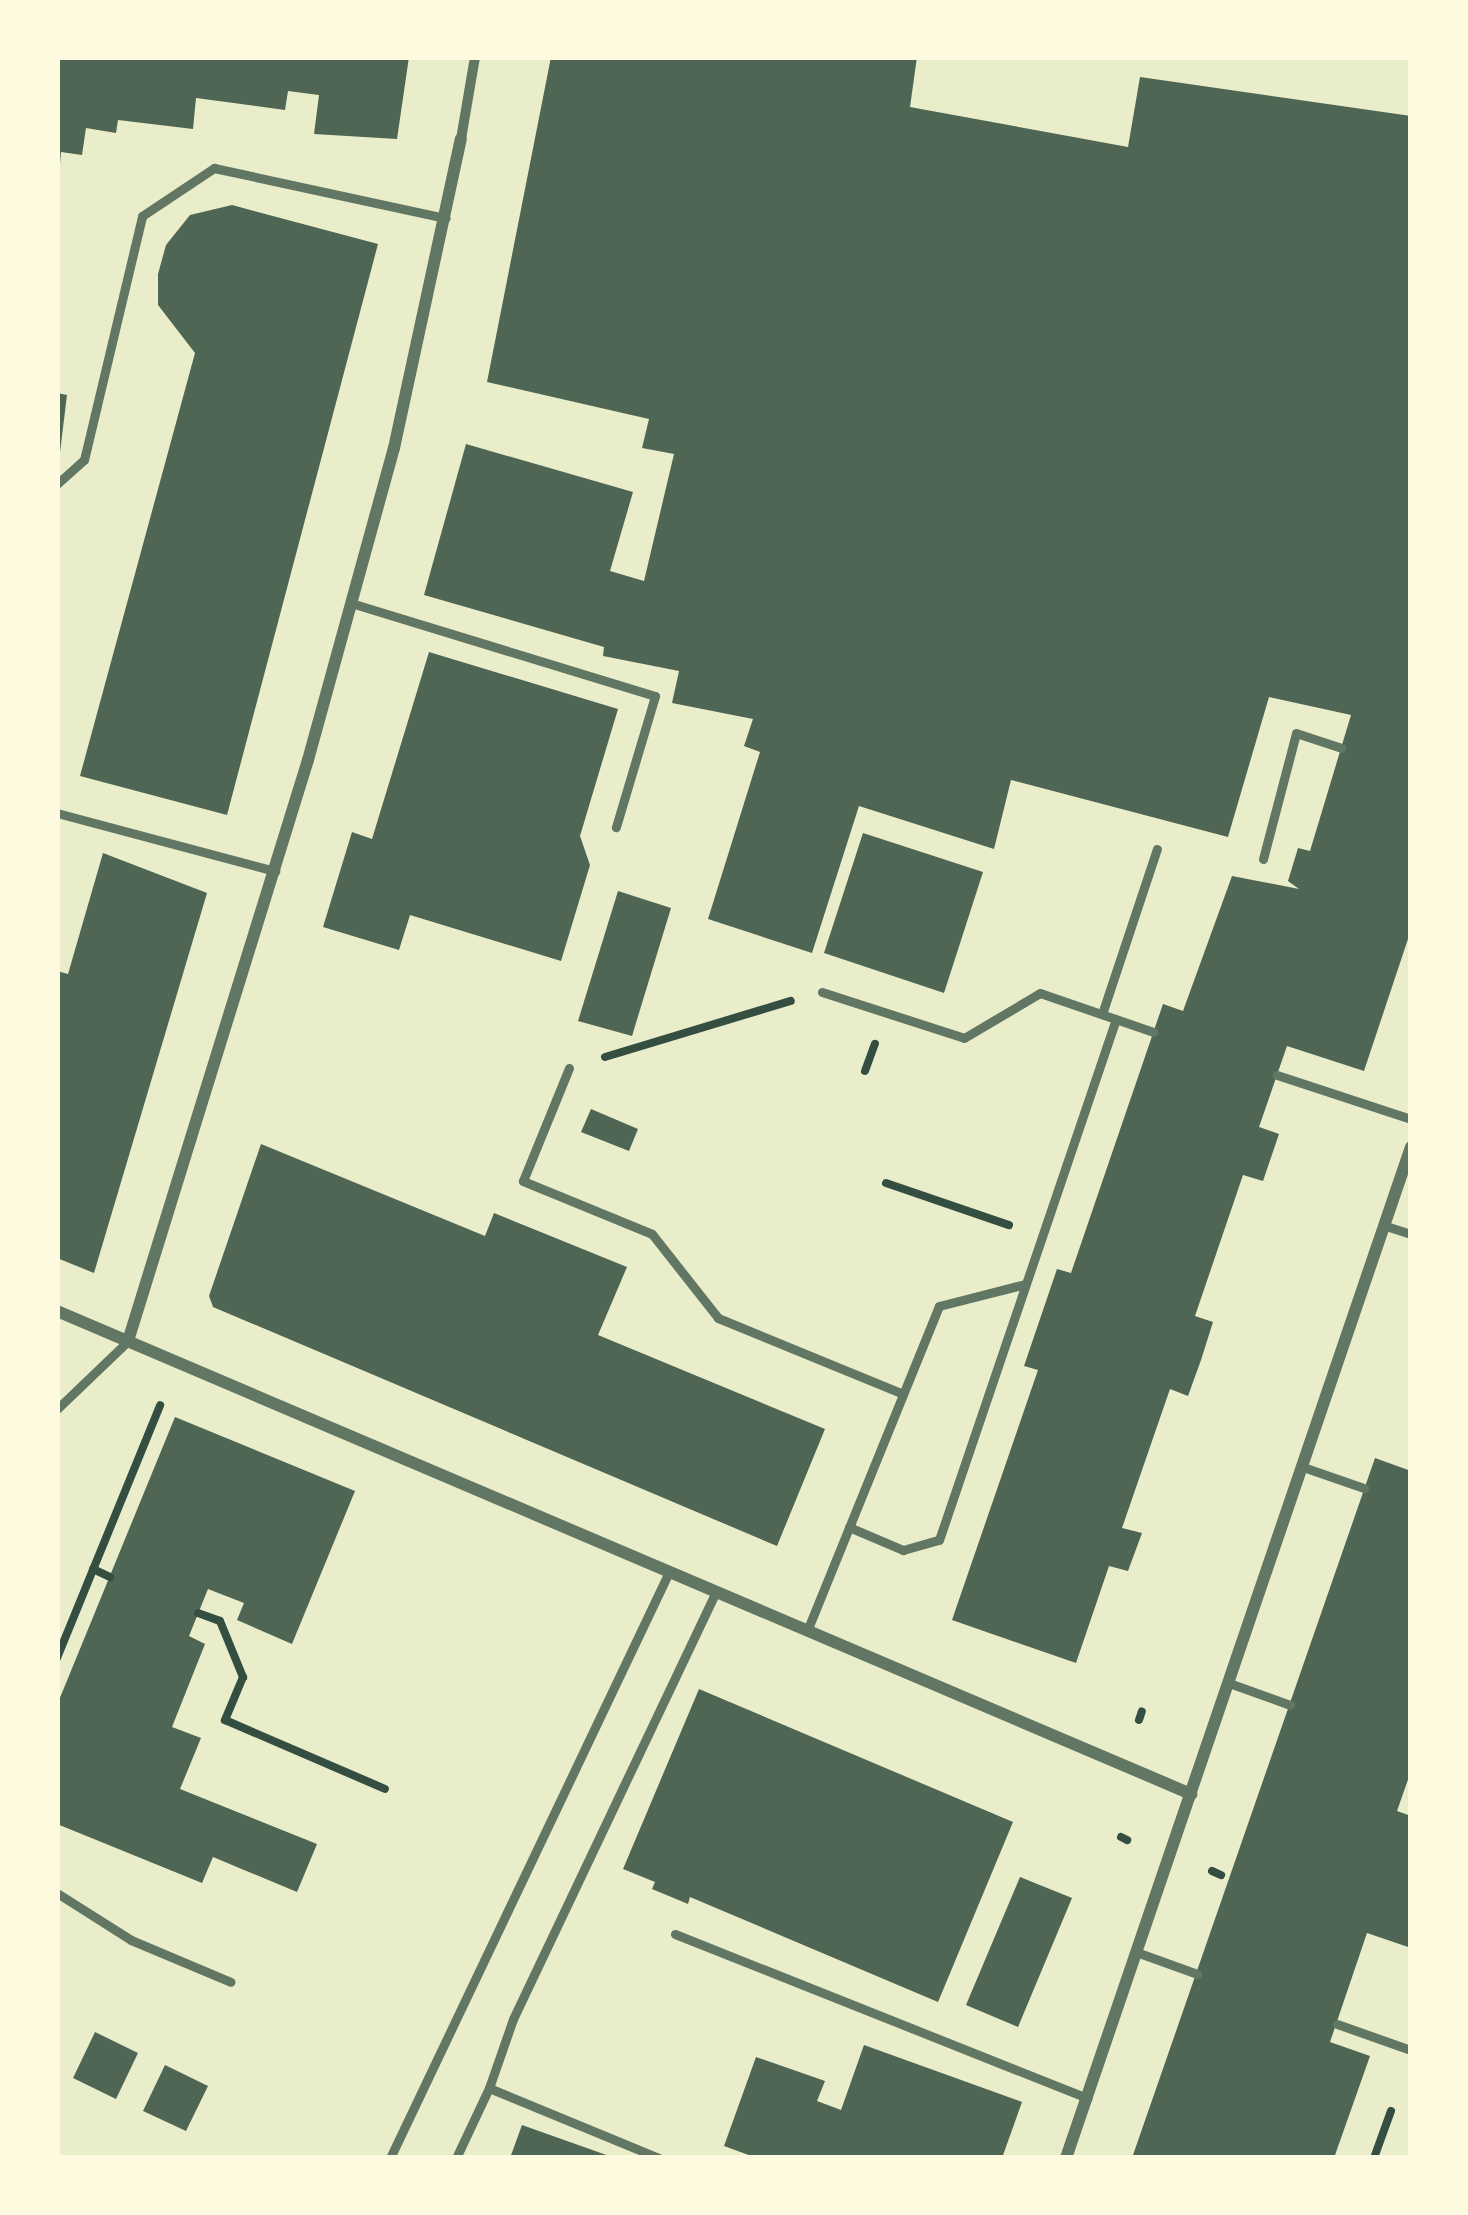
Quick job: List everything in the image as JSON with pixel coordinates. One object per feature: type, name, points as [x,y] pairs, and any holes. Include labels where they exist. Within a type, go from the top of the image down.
[{"type":"street","points":[[128,1341],[275,871],[351,603],[446,218],[475,57]]},
{"type":"street","points":[[1066,2158],[1386,1226],[1407,1177],[1411,1147]]},
{"type":"street","points":[[57,1312],[1191,1795]]},
{"type":"lane","points":[[57,484],[85,460],[142,216],[214,168],[446,218]]},
{"type":"lane","points":[[351,603],[655,696],[616,827]]},
{"type":"lane","points":[[1263,859],[1297,733],[1342,748]]},
{"type":"lane","points":[[57,812],[275,871]]},
{"type":"lane","points":[[1102,1014],[1157,849]]},
{"type":"lane","points":[[822,992],[964,1038],[1040,993],[1153,1032]]},
{"type":"lane","points":[[849,1527],[903,1550],[938,1540],[1116,1019]]},
{"type":"lane","points":[[569,1068],[523,1181],[652,1234],[718,1318],[903,1394]]},
{"type":"lane","points":[[1277,1075],[1411,1119]]},
{"type":"lane","points":[[1386,1226],[1411,1234]]},
{"type":"lane","points":[[807,1630],[939,1306],[1025,1285]]},
{"type":"lane","points":[[57,1408],[128,1341]]},
{"type":"lane","points":[[1303,1467],[1364,1488]]},
{"type":"lane","points":[[390,2158],[669,1572]]},
{"type":"lane","points":[[456,2158],[489,2088],[513,2019],[716,1592]]},
{"type":"lane","points":[[1229,1683],[1290,1705]]},
{"type":"lane","points":[[57,1893],[131,1940],[231,1982]]},
{"type":"lane","points":[[675,1934],[1088,2098]]},
{"type":"lane","points":[[1139,1953],[1197,1974]]},
{"type":"lane","points":[[1336,2024],[1411,2050]]},
{"type":"lane","points":[[489,2088],[659,2158]]},
{"type":"path","points":[[569,1068],[822,992]]},
{"type":"path","points":[[886,1183],[1042,1236]]},
{"type":"path","points":[[57,1658],[160,1405]]},
{"type":"path","points":[[93,1569],[110,1577]]},
{"type":"path","points":[[199,1613],[220,1622],[243,1677],[225,1720],[385,1789]]},
{"type":"path","points":[[1374,2158],[1390,2111]]},
{"type":"building","points":[[57,57],[409,57],[397,139],[314,134],[319,95],[288,91],[285,110],[196,98],[193,129],[118,120],[116,133],[86,128],[82,155],[61,152],[60,164]]},
{"type":"building","points":[[551,57],[917,57],[910,107],[1128,147],[1140,77],[1411,116],[1411,930],[1364,1071],[1287,1046],[1259,1127],[1279,1134],[1263,1181],[1243,1175],[1195,1316],[1213,1322],[1201,1360],[1188,1396],[1170,1389],[1122,1528],[1142,1533],[1128,1571],[1109,1566],[1076,1663],[952,1620],[1038,1370],[1024,1366],[1057,1269],[1071,1273],[1163,1004],[1183,1011],[1232,876],[1299,889],[1288,881],[1298,848],[1310,851],[1351,715],[1269,697],[1228,837],[1011,780],[994,849],[859,806],[812,953],[708,919],[760,752],[744,746],[753,719],[672,703],[679,671],[603,656],[604,647],[424,595],[466,444],[633,492],[610,571],[644,581],[674,454],[642,448],[649,419],[487,382]]},
{"type":"building","points":[[232,205],[378,244],[227,815],[80,776],[195,353],[158,305],[158,274],[166,245],[190,215]]},
{"type":"building","points":[[57,393],[67,395],[60,452],[57,451]]},
{"type":"building","points":[[429,652],[618,709],[580,836],[590,865],[561,961],[410,915],[399,950],[323,927],[352,832],[372,839]]},
{"type":"building","points":[[863,833],[983,872],[944,993],[824,953]]},
{"type":"building","points":[[103,853],[207,893],[94,1273],[57,1258],[57,971],[68,974]]},
{"type":"building","points":[[618,891],[671,908],[632,1036],[578,1021]]},
{"type":"building","points":[[591,1109],[638,1129],[629,1151],[581,1132]]},
{"type":"building","points":[[261,1144],[485,1236],[494,1213],[627,1267],[598,1335],[825,1429],[777,1546],[213,1307],[209,1296]]},
{"type":"building","points":[[175,1417],[355,1491],[292,1644],[237,1620],[244,1603],[208,1589],[189,1636],[205,1644],[172,1727],[201,1738],[180,1789],[317,1844],[297,1892],[213,1857],[202,1883],[57,1824],[57,1705]]},
{"type":"building","points":[[1375,1458],[1411,1471],[1411,1771],[1397,1811],[1411,1816],[1411,1948],[1367,1933],[1330,2042],[1370,2056],[1334,2158],[1132,2158]]},
{"type":"building","points":[[699,1689],[1013,1822],[938,2002],[690,1897],[688,1904],[652,1889],[655,1882],[623,1869]]},
{"type":"building","points":[[1020,1877],[1072,1898],[1018,2027],[966,2005]]},
{"type":"building","points":[[95,2032],[138,2053],[116,2099],[73,2078]]},
{"type":"building","points":[[864,2045],[1022,2102],[1002,2158],[757,2158],[724,2146],[756,2057],[825,2081],[817,2101],[841,2110]]},
{"type":"building","points":[[165,2065],[208,2086],[186,2131],[143,2111]]},
{"type":"building","points":[[522,2125],[612,2157],[612,2158],[510,2158]]}]
